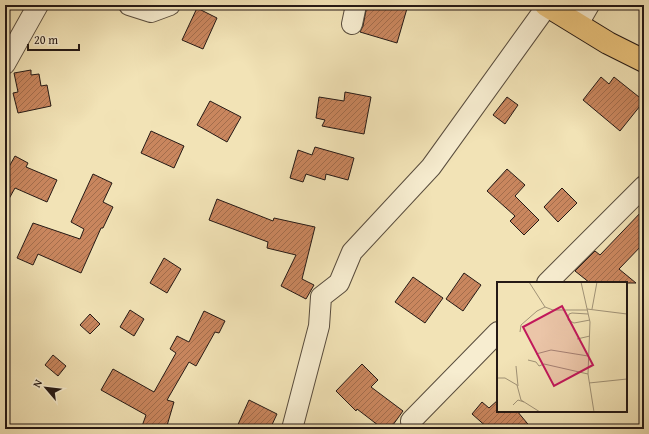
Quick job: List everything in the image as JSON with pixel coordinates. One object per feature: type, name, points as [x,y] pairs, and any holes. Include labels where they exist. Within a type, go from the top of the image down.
[{"type":"main road","points":[[546,6],[608,43],[644,61]]},
{"type":"street","points":[[5,64],[38,5]]},
{"type":"street","points":[[129,5],[151,12],[170,5]]},
{"type":"street","points":[[352,24],[356,5]]},
{"type":"street","points":[[578,24],[589,5]]},
{"type":"street","points":[[292,429],[319,326],[321,297],[339,283],[352,252],[430,168],[546,6]]},
{"type":"street","points":[[548,282],[644,186]]},
{"type":"street","points":[[413,429],[412,421],[497,333]]},
{"type":"building","points":[[367,5],[408,5],[397,43],[360,32],[363,26]]},
{"type":"building","points":[[197,8],[217,18],[203,49],[182,40]]},
{"type":"building","points":[[31,70],[31,75],[39,74],[41,86],[47,85],[51,106],[18,113],[13,93],[18,92],[14,73]]},
{"type":"building","points":[[601,77],[609,84],[614,77],[644,101],[620,131],[583,100]]},
{"type":"building","points":[[345,92],[371,97],[364,134],[322,126],[325,120],[316,118],[319,97],[344,101]]},
{"type":"building","points":[[507,97],[518,105],[505,124],[493,115]]},
{"type":"building","points":[[210,101],[241,117],[227,142],[197,125]]},
{"type":"building","points":[[151,131],[184,146],[174,168],[141,153]]},
{"type":"building","points":[[315,147],[354,158],[348,180],[326,174],[325,180],[306,174],[303,182],[290,178],[298,150],[312,155]]},
{"type":"building","points":[[15,156],[28,163],[26,167],[57,180],[47,202],[15,188],[5,206],[5,174]]},
{"type":"building","points":[[507,169],[525,185],[515,196],[539,220],[524,235],[510,221],[515,216],[487,191]]},
{"type":"building","points":[[93,174],[112,183],[103,202],[113,207],[103,228],[101,228],[81,273],[38,254],[33,265],[17,258],[33,223],[80,239],[84,229],[71,222]]},
{"type":"building","points":[[562,188],[577,203],[558,222],[544,207]]},
{"type":"building","points":[[217,199],[273,221],[274,218],[315,227],[302,279],[314,285],[306,299],[281,286],[296,255],[267,248],[268,242],[209,220]]},
{"type":"building","points":[[644,209],[644,243],[619,269],[636,283],[589,282],[575,271],[595,251],[600,255]]},
{"type":"building","points":[[164,258],[181,269],[167,293],[150,283]]},
{"type":"building","points":[[464,273],[481,285],[463,311],[446,299]]},
{"type":"building","points":[[413,277],[443,298],[425,323],[395,302]]},
{"type":"building","points":[[130,310],[144,319],[134,336],[120,327]]},
{"type":"building","points":[[204,311],[225,321],[219,333],[215,332],[196,366],[189,362],[167,400],[174,402],[166,429],[141,429],[146,415],[101,390],[113,369],[154,392],[176,353],[170,349],[177,336],[189,342]]},
{"type":"building","points":[[90,314],[100,324],[90,334],[80,325]]},
{"type":"building","points":[[53,355],[66,366],[58,376],[45,365]]},
{"type":"building","points":[[362,364],[378,380],[371,387],[403,411],[390,429],[383,429],[357,409],[356,411],[336,391]]},
{"type":"building","points":[[249,400],[277,414],[270,429],[236,429]]},
{"type":"building","points":[[497,401],[497,412],[518,412],[532,429],[489,429],[472,414],[482,402],[489,408]]}]
